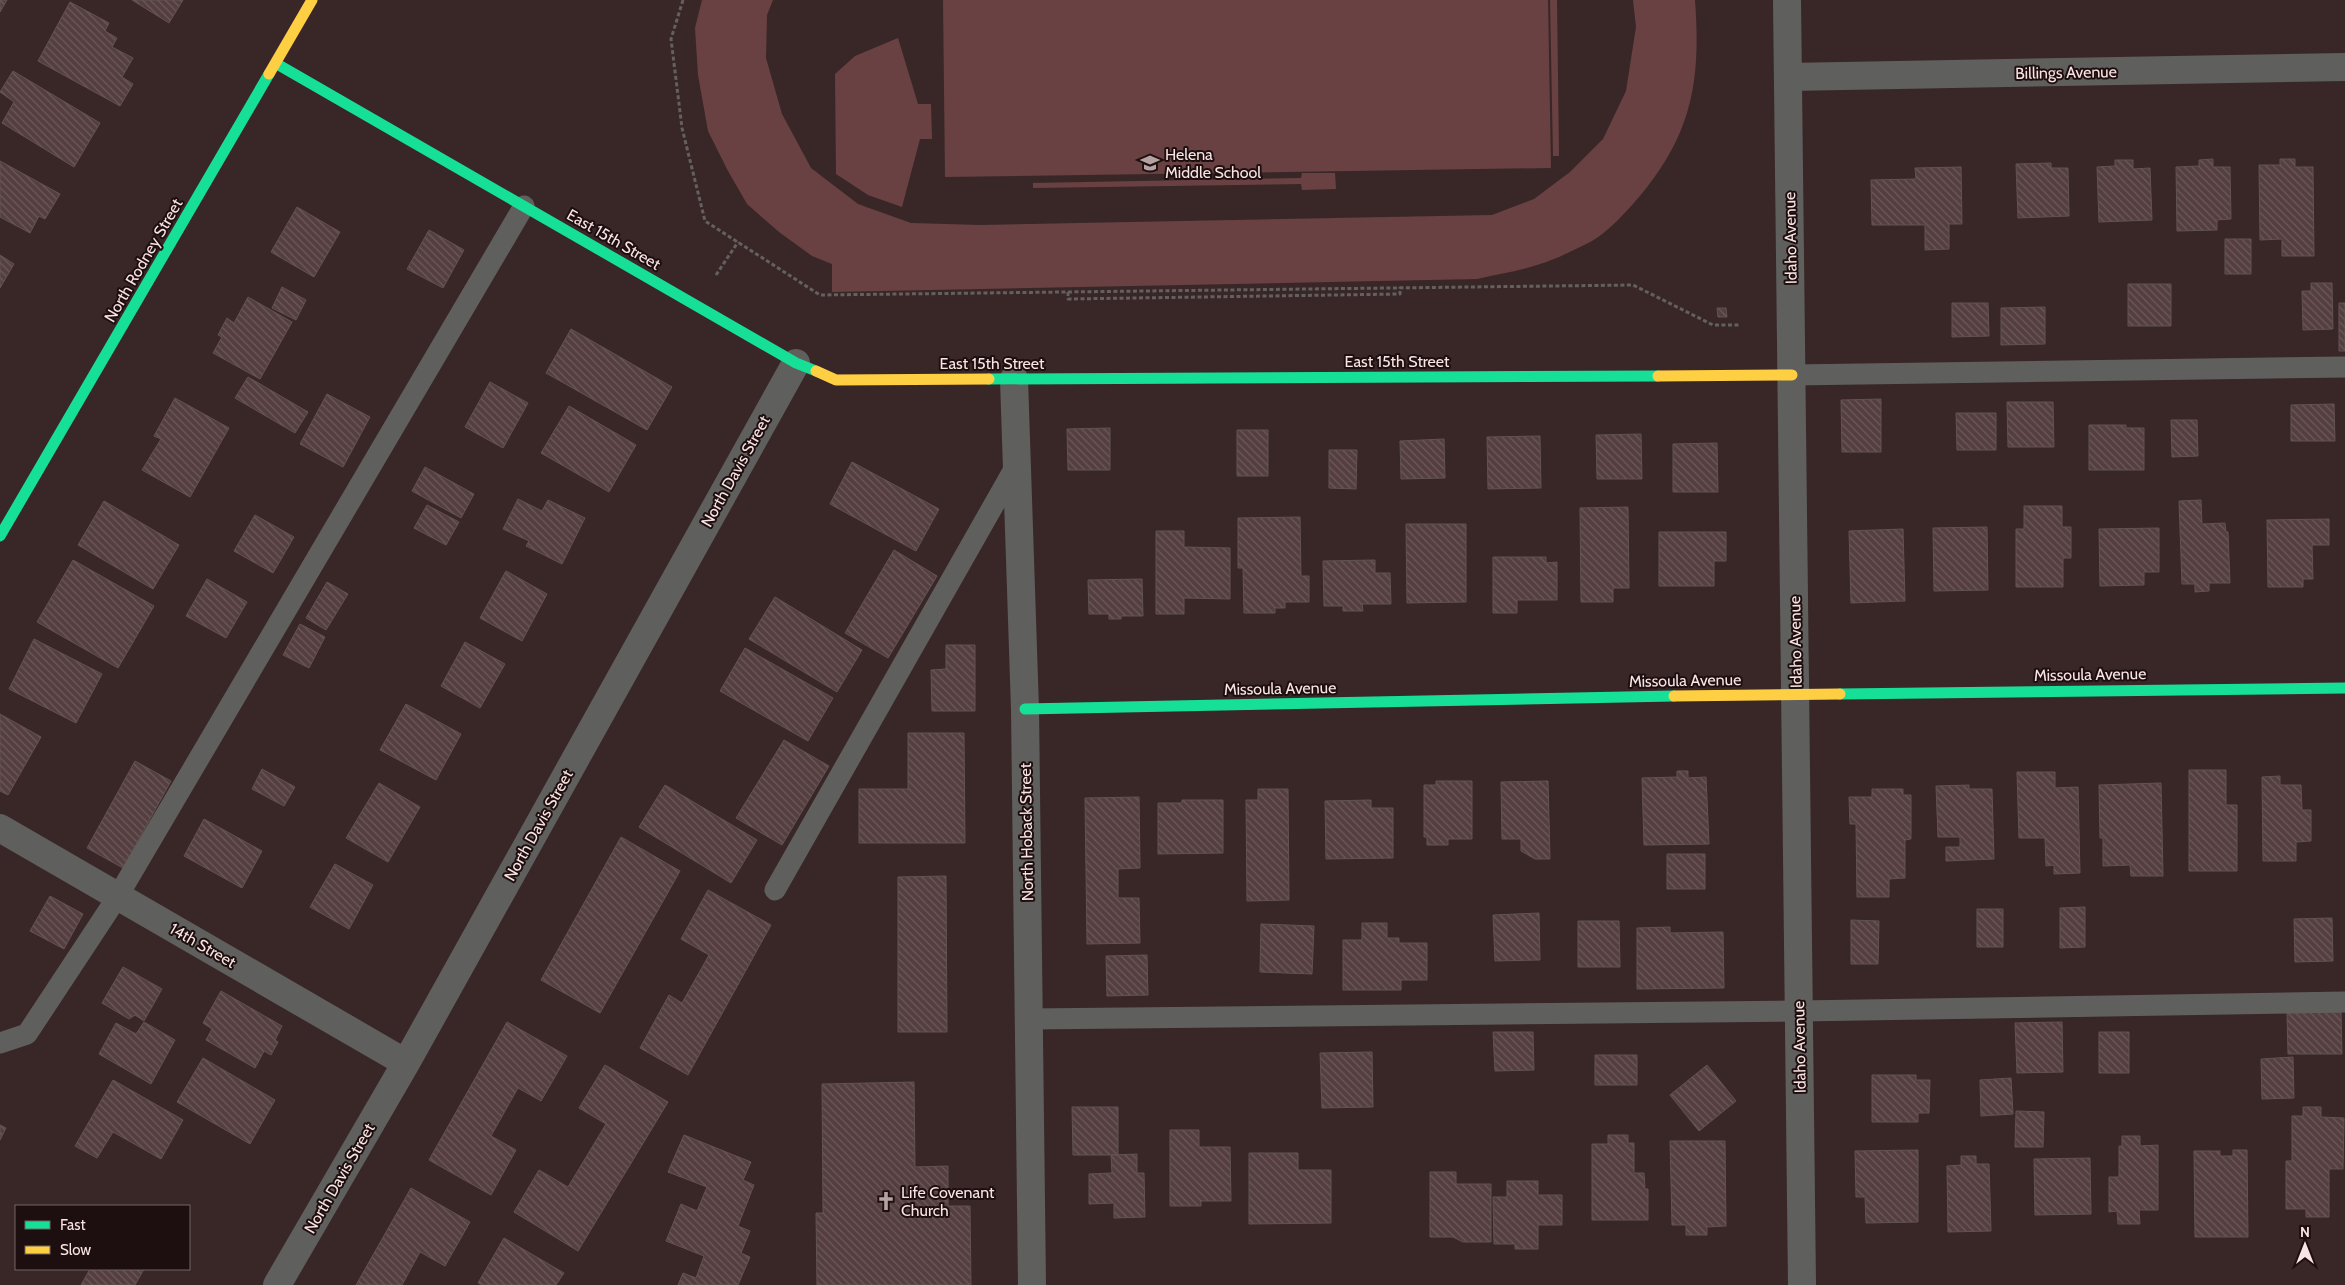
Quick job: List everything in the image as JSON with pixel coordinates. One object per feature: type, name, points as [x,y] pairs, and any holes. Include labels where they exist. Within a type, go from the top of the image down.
[{"type":"street","name":"North Rodney Street","points":[[0,536],[277,64],[312,0]]},
{"type":"street","name":"Idaho Avenue","points":[[1787,0],[1802,1285]]},
{"type":"street","name":"East 15th Street","points":[[277,64],[796,363],[836,380],[1792,375]]},
{"type":"street","name":"Billings Avenue","points":[[1788,77],[2345,67]]},
{"type":"street","name":"North Davis Street","points":[[277,1285],[406,1063],[796,363]]},
{"type":"street","name":"North Hoback Street","points":[[1014,379],[1025,709],[1032,1285]]},
{"type":"street","name":"Missoula Avenue","points":[[1025,709],[1795,694],[2345,688]]},
{"type":"street","name":"14th Street","points":[[0,828],[406,1063]]},
{"type":"lane","points":[[0,1043],[28,1034],[118,896],[524,206]]},
{"type":"lane","points":[[1792,375],[2345,368]]},
{"type":"lane","points":[[775,890],[1017,464]]},
{"type":"lane","points":[[1029,1018],[1799,1011],[2345,1002]]},
{"type":"path","points":[[683,0],[671,39],[682,128],[705,221],[820,295],[1633,285],[1713,324],[1740,325]]},
{"type":"path","points":[[716,275],[738,242]]},
{"type":"path","points":[[1068,292],[1068,299],[1400,294],[1400,288]]},
{"type":"shaded area","points":[[702,0],[773,0],[767,15],[766,58],[782,114],[811,168],[858,204],[911,223],[980,225],[1492,215],[1534,199],[1570,172],[1603,139],[1626,91],[1636,27],[1633,0],[1695,0],[1696,56],[1694,81],[1682,128],[1657,174],[1639,197],[1617,221],[1592,241],[1560,257],[1525,269],[1477,279],[832,292],[832,264],[812,256],[779,232],[747,204],[708,131],[698,75],[695,28]]},
{"type":"shaded area","points":[[943,0],[1548,0],[1551,168],[945,177]]},
{"type":"shaded area","points":[[1550,0],[1557,0],[1559,156],[1553,156]]},
{"type":"shaded area","points":[[898,38],[918,104],[931,104],[932,139],[920,139],[902,207],[868,195],[836,174],[835,74],[855,56]]},
{"type":"shaded area","points":[[1302,173],[1335,173],[1336,189],[1302,190],[1301,184],[1033,188],[1033,183],[1301,178]]},
{"type":"building","points":[[0,0],[7,0],[0,12]]},
{"type":"building","points":[[132,0],[183,0],[169,23]]},
{"type":"building","points":[[70,2],[109,23],[105,31],[117,38],[112,47],[133,58],[122,77],[133,84],[120,106],[38,61]]},
{"type":"building","points":[[13,71],[100,123],[74,167],[2,123],[14,102],[0,92]]},
{"type":"building","points":[[2213,159],[2213,167],[2230,167],[2231,219],[2217,220],[2217,230],[2177,231],[2176,167],[2199,166],[2199,160]]},
{"type":"building","points":[[2280,159],[2295,159],[2295,167],[2313,167],[2314,256],[2282,256],[2282,239],[2260,240],[2259,165],[2280,165]]},
{"type":"building","points":[[2115,160],[2133,160],[2133,169],[2150,168],[2152,220],[2099,222],[2097,167],[2115,166]]},
{"type":"building","points":[[0,161],[60,194],[45,219],[39,216],[30,233],[0,217]]},
{"type":"building","points":[[2051,163],[2051,168],[2068,168],[2069,216],[2018,218],[2016,164]]},
{"type":"building","points":[[1961,167],[1962,224],[1949,224],[1949,249],[1925,250],[1925,225],[1872,225],[1871,180],[1916,179],[1915,168]]},
{"type":"building","points":[[297,207],[340,232],[314,277],[271,252]]},
{"type":"building","points":[[429,230],[464,250],[443,288],[407,269]]},
{"type":"building","points":[[2225,239],[2251,239],[2251,274],[2225,274]]},
{"type":"building","points":[[0,255],[14,264],[0,288]]},
{"type":"building","points":[[2311,283],[2332,283],[2333,329],[2303,330],[2302,291],[2311,291]]},
{"type":"building","points":[[2128,284],[2171,284],[2171,326],[2128,326]]},
{"type":"building","points":[[282,287],[306,300],[296,320],[272,308]]},
{"type":"building","points":[[248,297],[292,322],[260,379],[213,353],[222,337],[218,335],[227,318],[234,323]]},
{"type":"building","points":[[1952,303],[1988,303],[1989,336],[1952,337]]},
{"type":"building","points":[[2339,303],[2345,303],[2345,351],[2339,351]]},
{"type":"building","points":[[2045,307],[2045,344],[2001,345],[2001,308]]},
{"type":"building","points":[[1717,308],[1726,308],[1727,317],[1718,317]]},
{"type":"building","points":[[571,329],[672,387],[647,430],[546,373]]},
{"type":"building","points":[[248,377],[308,412],[295,433],[235,398]]},
{"type":"building","points":[[490,382],[528,403],[503,448],[465,427]]},
{"type":"building","points":[[327,394],[370,417],[343,467],[300,444]]},
{"type":"building","points":[[175,398],[229,428],[190,497],[142,470],[161,439],[154,436]]},
{"type":"building","points":[[1881,399],[1881,452],[1842,452],[1841,400]]},
{"type":"building","points":[[2007,402],[2053,402],[2054,447],[2008,447]]},
{"type":"building","points":[[2334,404],[2335,441],[2291,441],[2291,405]]},
{"type":"building","points":[[569,406],[636,445],[609,492],[541,453]]},
{"type":"building","points":[[1956,413],[1996,413],[1996,450],[1957,450]]},
{"type":"building","points":[[2171,420],[2197,420],[2198,456],[2172,457]]},
{"type":"building","points":[[2089,425],[2126,425],[2126,428],[2144,428],[2144,470],[2089,470]]},
{"type":"building","points":[[1110,428],[1110,470],[1068,470],[1067,429]]},
{"type":"building","points":[[1237,430],[1268,430],[1268,476],[1237,476]]},
{"type":"building","points":[[1641,434],[1642,479],[1597,479],[1596,435]]},
{"type":"building","points":[[1540,436],[1541,488],[1488,489],[1487,437]]},
{"type":"building","points":[[1444,439],[1445,478],[1401,479],[1400,441]]},
{"type":"building","points":[[1717,443],[1718,492],[1673,492],[1673,444]]},
{"type":"building","points":[[1329,450],[1357,450],[1356,489],[1329,488]]},
{"type":"building","points":[[852,462],[939,509],[916,551],[830,504]]},
{"type":"building","points":[[425,467],[474,494],[461,518],[412,491]]},
{"type":"building","points":[[518,499],[542,511],[548,500],[585,518],[562,564],[526,546],[529,541],[503,529]]},
{"type":"building","points":[[2201,500],[2202,524],[2225,523],[2226,532],[2228,532],[2230,583],[2209,583],[2209,591],[2195,592],[2195,584],[2182,584],[2179,501]]},
{"type":"building","points":[[104,501],[179,545],[153,589],[78,545]]},
{"type":"building","points":[[427,505],[459,522],[446,545],[414,528]]},
{"type":"building","points":[[2024,506],[2062,506],[2062,527],[2071,527],[2071,558],[2063,558],[2063,587],[2016,587],[2016,529],[2024,529]]},
{"type":"building","points":[[1628,507],[1629,588],[1613,588],[1613,602],[1581,602],[1580,508]]},
{"type":"building","points":[[255,515],[294,537],[273,573],[234,551]]},
{"type":"building","points":[[1300,517],[1301,576],[1309,576],[1309,602],[1285,602],[1285,608],[1275,608],[1275,613],[1244,613],[1243,568],[1238,568],[1238,518]]},
{"type":"building","points":[[2329,519],[2329,545],[2312,545],[2313,579],[2303,579],[2303,587],[2268,587],[2267,520]]},
{"type":"building","points":[[1406,524],[1466,524],[1466,602],[1407,603]]},
{"type":"building","points":[[1987,527],[1988,590],[1934,591],[1933,528]]},
{"type":"building","points":[[2159,528],[2159,572],[2144,572],[2144,585],[2100,586],[2099,529]]},
{"type":"building","points":[[1903,529],[1905,601],[1851,603],[1849,531]]},
{"type":"building","points":[[1156,531],[1184,531],[1184,547],[1230,548],[1230,599],[1184,598],[1184,614],[1156,614]]},
{"type":"building","points":[[1659,532],[1726,532],[1726,561],[1714,561],[1714,586],[1659,586]]},
{"type":"building","points":[[894,550],[937,576],[888,658],[845,633]]},
{"type":"building","points":[[1493,557],[1546,557],[1546,563],[1557,562],[1557,600],[1517,600],[1517,613],[1493,613]]},
{"type":"building","points":[[73,560],[154,606],[118,668],[37,622]]},
{"type":"building","points":[[1375,560],[1375,573],[1390,573],[1391,604],[1362,604],[1363,611],[1343,611],[1343,606],[1324,606],[1323,561]]},
{"type":"building","points":[[506,571],[547,594],[522,641],[480,618]]},
{"type":"building","points":[[207,579],[247,602],[226,638],[186,616]]},
{"type":"building","points":[[1142,579],[1143,616],[1121,616],[1121,619],[1109,619],[1109,614],[1089,614],[1088,580]]},
{"type":"building","points":[[327,582],[348,594],[326,630],[306,618]]},
{"type":"building","points":[[775,597],[862,650],[837,692],[749,639]]},
{"type":"building","points":[[300,624],[325,637],[309,668],[283,655]]},
{"type":"building","points":[[34,639],[102,674],[76,723],[9,689]]},
{"type":"building","points":[[465,642],[505,664],[480,708],[441,686]]},
{"type":"building","points":[[946,645],[975,645],[975,711],[932,711],[931,670],[946,669]]},
{"type":"building","points":[[745,648],[833,698],[808,741],[720,691]]},
{"type":"building","points":[[406,704],[461,734],[436,780],[380,750]]},
{"type":"building","points":[[0,714],[41,737],[8,795],[0,791]]},
{"type":"building","points":[[908,733],[964,733],[965,843],[859,843],[859,789],[908,789]]},
{"type":"building","points":[[784,740],[829,766],[782,845],[736,818]]},
{"type":"building","points":[[135,761],[171,781],[123,868],[87,848]]},
{"type":"building","points":[[262,769],[295,787],[284,806],[252,789]]},
{"type":"building","points":[[2189,770],[2226,770],[2226,805],[2237,805],[2237,871],[2189,871]]},
{"type":"building","points":[[1677,771],[1688,771],[1688,778],[1706,777],[1709,844],[1644,845],[1642,778],[1677,777]]},
{"type":"building","points":[[2017,772],[2055,772],[2055,788],[2078,787],[2080,873],[2054,874],[2054,865],[2046,866],[2045,838],[2019,838]]},
{"type":"building","points":[[2280,776],[2280,785],[2301,785],[2302,810],[2311,810],[2311,841],[2296,842],[2296,861],[2263,861],[2262,777]]},
{"type":"building","points":[[1436,781],[1472,781],[1472,839],[1448,839],[1448,845],[1427,845],[1427,837],[1424,837],[1424,785],[1436,785]]},
{"type":"building","points":[[1548,781],[1550,859],[1535,859],[1521,851],[1521,839],[1502,839],[1501,782]]},
{"type":"building","points":[[379,783],[420,807],[388,862],[346,838]]},
{"type":"building","points":[[2161,783],[2163,876],[2131,876],[2130,865],[2103,866],[2103,838],[2100,838],[2099,785]]},
{"type":"building","points":[[665,785],[757,840],[731,883],[639,827]]},
{"type":"building","points":[[1969,785],[1969,789],[1992,789],[1994,859],[1946,861],[1946,847],[1960,847],[1960,837],[1938,837],[1936,786]]},
{"type":"building","points":[[1258,789],[1288,789],[1289,900],[1247,901],[1246,800],[1258,800]]},
{"type":"building","points":[[1872,789],[1903,789],[1903,795],[1911,795],[1911,839],[1905,840],[1905,878],[1889,879],[1889,897],[1857,897],[1856,824],[1850,824],[1849,797],[1872,797]]},
{"type":"building","points":[[1139,797],[1140,868],[1118,869],[1118,898],[1139,898],[1140,943],[1087,944],[1085,798]]},
{"type":"building","points":[[1182,800],[1223,800],[1223,853],[1158,854],[1158,803],[1182,803]]},
{"type":"building","points":[[1371,800],[1371,808],[1393,808],[1393,858],[1326,859],[1325,801]]},
{"type":"building","points":[[204,819],[262,851],[242,888],[184,856]]},
{"type":"building","points":[[621,837],[680,871],[600,1013],[541,980]]},
{"type":"building","points":[[1667,854],[1705,854],[1705,889],[1667,889]]},
{"type":"building","points":[[335,864],[373,885],[349,929],[310,907]]},
{"type":"building","points":[[946,876],[947,1032],[898,1032],[898,877]]},
{"type":"building","points":[[708,890],[771,925],[688,1075],[640,1048],[669,995],[682,1003],[709,955],[681,939]]},
{"type":"building","points":[[50,896],[83,914],[64,949],[30,931]]},
{"type":"building","points":[[2085,907],[2085,947],[2060,948],[2060,908]]},
{"type":"building","points":[[1977,909],[2003,909],[2003,947],[1977,947]]},
{"type":"building","points":[[1539,913],[1540,960],[1495,961],[1493,915]]},
{"type":"building","points":[[2332,918],[2333,961],[2295,962],[2294,919]]},
{"type":"building","points":[[1851,920],[1879,921],[1878,964],[1851,964]]},
{"type":"building","points":[[1578,921],[1619,921],[1620,967],[1578,967]]},
{"type":"building","points":[[1362,923],[1387,923],[1387,938],[1399,938],[1399,943],[1427,943],[1427,980],[1401,980],[1401,990],[1343,990],[1343,940],[1362,940]]},
{"type":"building","points":[[1261,924],[1314,926],[1312,974],[1260,972]]},
{"type":"building","points":[[1670,927],[1670,933],[1723,932],[1724,988],[1637,989],[1637,928]]},
{"type":"building","points":[[1147,955],[1148,995],[1107,996],[1106,956]]},
{"type":"building","points":[[123,967],[162,989],[144,1021],[135,1015],[129,1019],[102,1003]]},
{"type":"building","points":[[221,991],[282,1026],[275,1040],[278,1042],[271,1055],[264,1051],[255,1068],[206,1040],[212,1029],[203,1023]]},
{"type":"building","points":[[2341,1012],[2342,1054],[2288,1054],[2287,1013]]},
{"type":"building","points":[[144,1022],[175,1040],[151,1084],[99,1054],[116,1023],[136,1034]]},
{"type":"building","points":[[507,1022],[567,1056],[541,1101],[518,1088],[491,1136],[516,1150],[491,1195],[429,1160]]},
{"type":"building","points":[[2062,1022],[2063,1072],[2017,1073],[2015,1023]]},
{"type":"building","points":[[1493,1032],[1533,1032],[1534,1070],[1495,1071]]},
{"type":"building","points":[[2099,1032],[2129,1032],[2129,1073],[2099,1073]]},
{"type":"building","points":[[1372,1052],[1373,1107],[1322,1108],[1320,1053]]},
{"type":"building","points":[[1595,1055],[1637,1055],[1637,1085],[1595,1085]]},
{"type":"building","points":[[2293,1057],[2294,1098],[2262,1099],[2261,1059]]},
{"type":"building","points":[[203,1058],[275,1100],[250,1144],[177,1102]]},
{"type":"building","points":[[605,1065],[668,1102],[578,1251],[514,1212],[539,1170],[568,1187],[606,1124],[579,1108]]},
{"type":"building","points":[[1707,1065],[1736,1101],[1699,1131],[1670,1095]]},
{"type":"building","points":[[1872,1075],[1916,1075],[1916,1080],[1930,1080],[1929,1113],[1918,1113],[1918,1122],[1872,1122]]},
{"type":"building","points":[[2011,1078],[2013,1114],[1981,1116],[1980,1080]]},
{"type":"building","points":[[113,1080],[183,1120],[161,1159],[113,1132],[97,1158],[75,1146]]},
{"type":"building","points":[[914,1082],[915,1167],[948,1166],[948,1206],[970,1206],[971,1285],[817,1285],[816,1213],[823,1213],[822,1084]]},
{"type":"building","points":[[1072,1107],[1118,1107],[1118,1155],[1073,1155]]},
{"type":"building","points":[[2303,1107],[2321,1107],[2321,1117],[2344,1118],[2343,1169],[2329,1169],[2329,1217],[2306,1217],[2306,1209],[2286,1209],[2286,1161],[2292,1161],[2292,1116],[2303,1116]]},
{"type":"building","points":[[2016,1111],[2044,1112],[2043,1147],[2015,1147]]},
{"type":"building","points":[[0,1125],[6,1128],[0,1140]]},
{"type":"building","points":[[1170,1130],[1199,1130],[1199,1147],[1230,1147],[1231,1201],[1201,1201],[1201,1206],[1170,1206]]},
{"type":"building","points":[[684,1135],[751,1162],[743,1180],[754,1185],[738,1226],[750,1231],[741,1253],[750,1257],[738,1285],[678,1285],[683,1273],[696,1278],[704,1256],[666,1241],[681,1204],[697,1211],[707,1187],[668,1172]]},
{"type":"building","points":[[1608,1135],[1628,1135],[1628,1143],[1634,1143],[1634,1173],[1644,1173],[1645,1189],[1648,1189],[1648,1220],[1592,1220],[1592,1144],[1608,1144]]},
{"type":"building","points":[[2122,1136],[2140,1136],[2140,1146],[2158,1145],[2158,1210],[2139,1210],[2140,1224],[2118,1224],[2117,1211],[2109,1212],[2109,1177],[2119,1177],[2119,1146],[2122,1146]]},
{"type":"building","points":[[1670,1141],[1725,1141],[1726,1226],[1707,1227],[1707,1235],[1686,1235],[1686,1225],[1672,1225]]},
{"type":"building","points":[[1918,1150],[1918,1222],[1866,1223],[1865,1197],[1856,1197],[1855,1151]]},
{"type":"building","points":[[2233,1150],[2247,1150],[2248,1237],[2195,1237],[2194,1151],[2220,1151],[2220,1156],[2233,1156]]},
{"type":"building","points":[[1249,1153],[1298,1153],[1298,1170],[1331,1170],[1331,1223],[1249,1224]]},
{"type":"building","points":[[1137,1154],[1137,1173],[1144,1173],[1145,1217],[1114,1218],[1114,1203],[1089,1204],[1089,1174],[1112,1173],[1111,1155]]},
{"type":"building","points":[[1961,1156],[1976,1156],[1976,1164],[1989,1164],[1991,1231],[1948,1232],[1947,1166],[1961,1165]]},
{"type":"building","points":[[2090,1158],[2091,1214],[2035,1215],[2034,1159]]},
{"type":"building","points":[[1430,1172],[1456,1172],[1456,1184],[1491,1184],[1491,1242],[1463,1242],[1453,1237],[1430,1237]]},
{"type":"building","points":[[1507,1181],[1538,1181],[1538,1195],[1562,1195],[1562,1225],[1538,1225],[1538,1249],[1515,1249],[1515,1244],[1494,1244],[1493,1197],[1507,1197]]},
{"type":"building","points":[[411,1188],[470,1222],[445,1266],[420,1252],[402,1285],[356,1285]]},
{"type":"building","points":[[504,1238],[564,1273],[556,1285],[482,1285],[478,1283]]},
{"type":"building","points":[[89,1270],[143,1270],[135,1285],[81,1285]]},
{"type":"traffic: fast","points":[[277,64],[796,363],[816,371]]},
{"type":"traffic: fast","points":[[0,536],[269,74]]},
{"type":"traffic: fast","points":[[989,379],[1658,376]]},
{"type":"traffic: fast","points":[[1840,694],[2345,688]]},
{"type":"traffic: fast","points":[[1025,709],[1674,696]]},
{"type":"traffic: slow","points":[[269,74],[312,0]]},
{"type":"traffic: slow","points":[[816,371],[836,380],[989,379]]},
{"type":"traffic: slow","points":[[1658,376],[1792,375]]},
{"type":"traffic: slow","points":[[1674,696],[1840,694]]},
{"type":"place","name":"Helena Middle School","points":[[1150,163]]},
{"type":"place","name":"Life Covenant Church","points":[[886,1201]]}]
